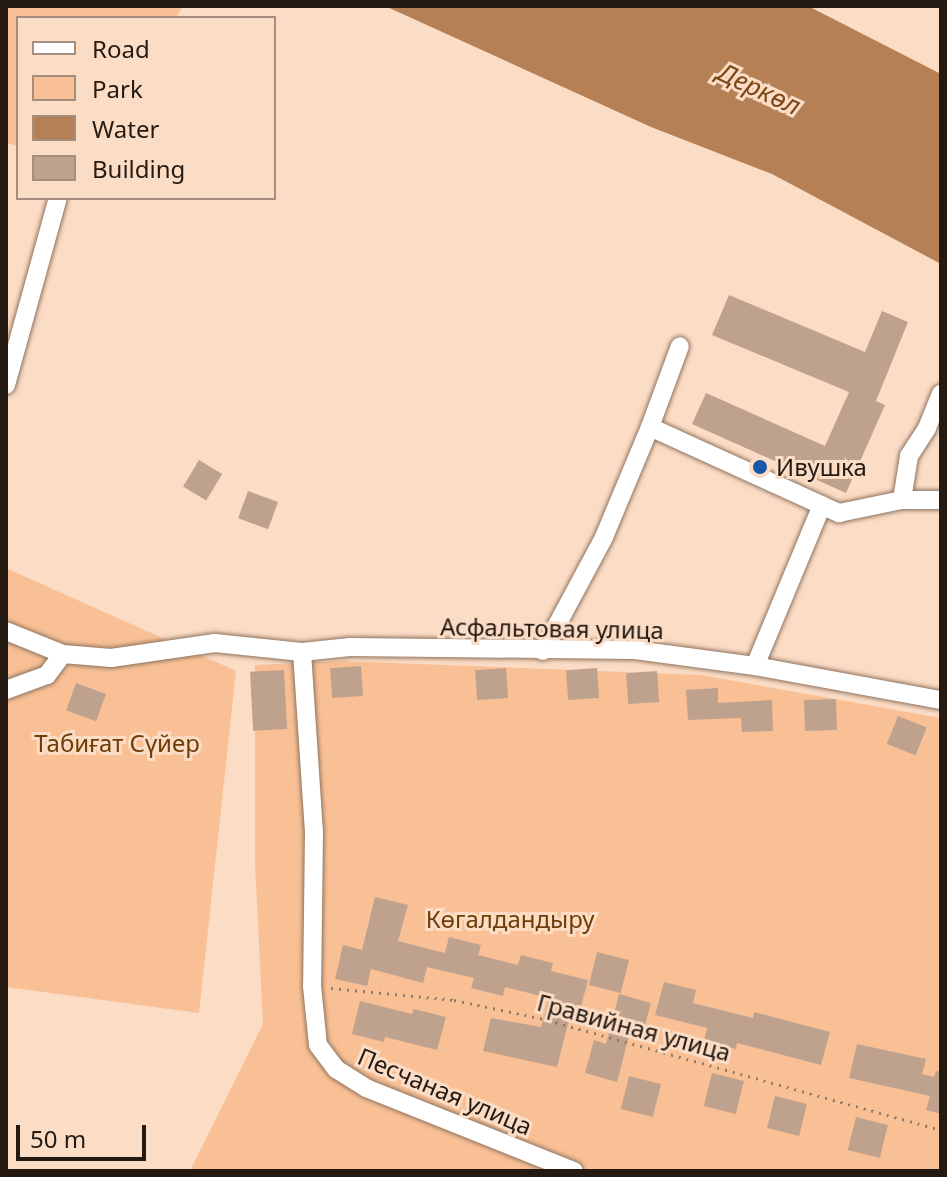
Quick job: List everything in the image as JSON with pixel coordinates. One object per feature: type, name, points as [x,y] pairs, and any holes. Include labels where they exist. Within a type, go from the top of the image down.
[{"type":"street","points":[[6,385],[57,200]]},
{"type":"street","points":[[543,651],[604,537],[680,346]]},
{"type":"street","points":[[902,500],[909,456],[927,428],[941,394]]},
{"type":"street","points":[[650,427],[839,513],[902,500],[941,500]]},
{"type":"street","points":[[755,666],[822,505]]},
{"type":"street","name":"Асфальтовая улица","points":[[6,631],[63,654],[111,658],[215,643],[302,652],[350,647],[635,650],[755,666],[941,700]]},
{"type":"street","name":"Песчаная улица","points":[[302,652],[314,831],[312,986],[318,1045],[336,1069],[366,1088],[574,1171]]},
{"type":"street","points":[[6,690],[47,675],[63,654]]},
{"type":"path","name":"Гравийная улица","points":[[312,986],[454,1000],[540,1018],[941,1130]]},
{"type":"green space","points":[[6,6],[183,6],[177,16],[16,16],[16,146],[6,143]]},
{"type":"green space","name":"Табиғат Сүйер","points":[[6,568],[236,671],[199,1013],[6,987]]},
{"type":"green space","name":"Көгалдандыру","points":[[341,661],[701,675],[941,718],[941,1171],[190,1171],[263,1024],[255,863],[255,665]]},
{"type":"water","name":"Деркөл","points":[[385,6],[808,6],[941,74],[941,264],[772,174],[651,127]]},
{"type":"building","points":[[729,295],[865,352],[882,311],[908,322],[876,401],[885,405],[846,493],[692,424],[706,393],[825,446],[849,392],[712,335]]},
{"type":"building","points":[[199,460],[222,474],[206,500],[183,487]]},
{"type":"building","points":[[248,491],[278,502],[268,529],[238,518]]},
{"type":"building","points":[[361,666],[363,696],[332,698],[330,668]]},
{"type":"building","points":[[506,668],[508,698],[477,700],[475,670]]},
{"type":"building","points":[[597,668],[599,698],[568,700],[566,670]]},
{"type":"building","points":[[284,670],[287,729],[253,731],[250,672]]},
{"type":"building","points":[[657,671],[659,702],[628,704],[626,673]]},
{"type":"building","points":[[76,683],[106,694],[96,721],[66,710]]},
{"type":"building","points":[[718,688],[718,703],[772,700],[773,731],[742,732],[741,718],[688,720],[686,690]]},
{"type":"building","points":[[836,699],[837,730],[805,731],[804,700]]},
{"type":"building","points":[[898,716],[927,728],[916,755],[887,744]]},
{"type":"building","points":[[375,897],[408,905],[398,941],[445,953],[449,937],[481,945],[478,955],[518,965],[521,955],[553,963],[551,971],[588,980],[579,1014],[571,1012],[557,1067],[483,1051],[491,1018],[541,1027],[549,998],[505,987],[503,996],[471,988],[474,978],[427,967],[423,983],[371,969],[367,986],[335,979],[343,945],[362,950]]},
{"type":"building","points":[[597,952],[629,960],[621,993],[589,985]]},
{"type":"building","points":[[664,982],[696,990],[693,1003],[753,1018],[754,1012],[830,1032],[821,1065],[737,1043],[736,1049],[704,1041],[707,1028],[655,1015]]},
{"type":"building","points":[[619,994],[651,1003],[642,1036],[630,1032],[617,1082],[585,1073],[594,1040],[606,1044]]},
{"type":"building","points":[[360,1001],[412,1014],[414,1009],[446,1017],[437,1050],[385,1037],[384,1042],[352,1034]]},
{"type":"building","points":[[857,1044],[926,1059],[922,1074],[934,1077],[936,1071],[941,1072],[941,1114],[926,1110],[930,1096],[849,1078]]},
{"type":"building","points":[[712,1073],[744,1081],[736,1114],[704,1106]]},
{"type":"building","points":[[629,1076],[661,1084],[653,1117],[621,1109]]},
{"type":"building","points":[[775,1096],[807,1104],[799,1136],[767,1128]]},
{"type":"building","points":[[856,1117],[888,1125],[880,1158],[848,1150]]},
{"type":"place","name":"Ивушка","points":[[760,467]]}]
